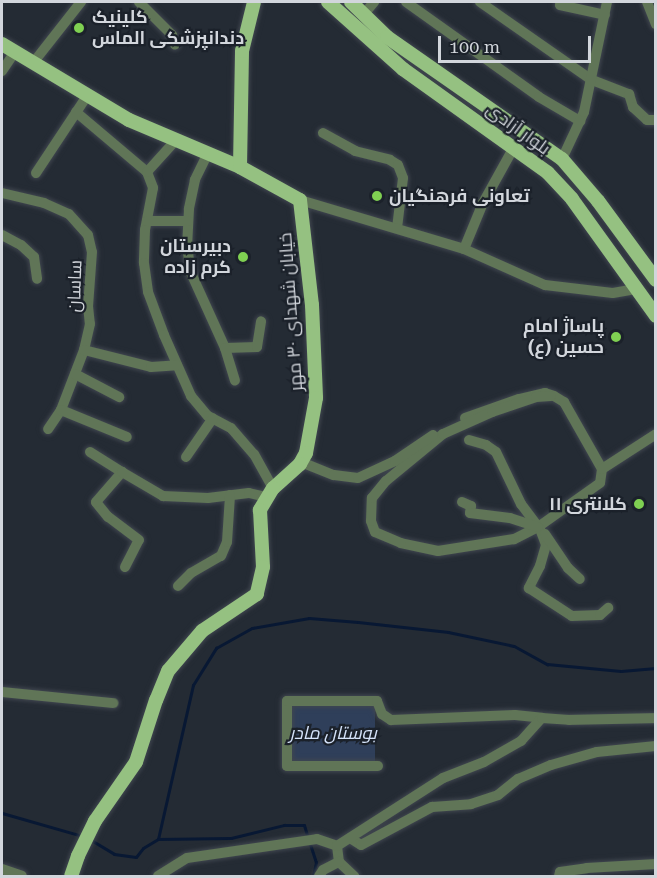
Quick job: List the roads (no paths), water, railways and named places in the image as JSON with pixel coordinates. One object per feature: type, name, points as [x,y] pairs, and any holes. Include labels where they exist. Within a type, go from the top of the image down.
[{"type":"main road","points":[[240,167],[242,51],[254,2]]},
{"type":"main road","name":"بلوار آزادی","points":[[328,2],[403,69],[514,147],[548,174],[572,199],[656,316]]},
{"type":"main road","name":"بلوار آزادی","points":[[351,2],[387,37],[562,159],[598,201],[656,280]]},
{"type":"main road","points":[[2,44],[129,120],[207,155],[240,167],[300,200]]},
{"type":"main road","points":[[548,174],[562,159]]},
{"type":"main road","name":"خیابان شهدای ۳۰ مهر","points":[[300,200],[312,305],[316,398],[306,453],[301,462]]},
{"type":"main road","points":[[71,876],[95,821],[136,762],[168,671],[202,631],[257,594],[263,567],[260,510],[270,493],[301,462]]},
{"type":"street","points":[[33,63],[81,2]]},
{"type":"street","points":[[139,2],[172,35],[175,45]]},
{"type":"street","points":[[364,14],[374,2]]},
{"type":"street","points":[[406,2],[539,97],[580,121]]},
{"type":"street","points":[[480,2],[592,80],[629,94],[633,107],[647,120],[656,120]]},
{"type":"street","points":[[561,2],[560,5],[604,15]]},
{"type":"street","points":[[562,159],[580,121],[592,80],[607,2]]},
{"type":"street","points":[[647,2],[656,24]]},
{"type":"street","points":[[2,71],[15,52]]},
{"type":"street","points":[[36,173],[87,96]]},
{"type":"street","points":[[76,112],[147,172],[153,188],[147,221],[144,263],[148,292],[191,396],[213,418],[231,428],[254,454],[270,493],[191,498],[163,496],[90,452]]},
{"type":"street","points":[[323,133],[355,150],[390,159],[398,165],[403,178],[397,228]]},
{"type":"street","points":[[147,172],[175,141]]},
{"type":"street","points":[[464,249],[483,203],[514,147]]},
{"type":"street","points":[[207,155],[195,180],[188,221],[187,247],[191,273],[225,348],[235,380]]},
{"type":"street","name":"ساسان","points":[[2,193],[44,203],[69,214],[88,235],[92,252],[88,306],[90,324],[84,350],[61,410],[48,429]]},
{"type":"street","points":[[300,200],[464,249],[546,285],[613,294],[636,289]]},
{"type":"street","points":[[147,221],[188,221]]},
{"type":"street","points":[[2,235],[21,245],[34,257],[37,279]]},
{"type":"street","points":[[225,348],[257,347],[261,321]]},
{"type":"street","points":[[84,350],[151,367],[177,365]]},
{"type":"street","points":[[75,374],[119,397]]},
{"type":"street","points":[[465,418],[548,394]]},
{"type":"street","points":[[548,394],[564,402],[602,469],[600,483],[592,490],[539,528],[514,539],[438,551],[401,543],[375,532],[371,520],[372,498],[400,469],[459,425],[548,394]]},
{"type":"street","points":[[61,410],[127,438]]},
{"type":"street","points":[[186,457],[213,418]]},
{"type":"street","points":[[301,462],[334,475],[358,478],[395,461],[451,424]]},
{"type":"street","points":[[602,469],[656,434]]},
{"type":"street","points":[[469,440],[486,445],[496,452],[521,504],[557,548],[568,568],[580,579]]},
{"type":"street","points":[[122,472],[96,502],[108,517],[139,540],[125,567]]},
{"type":"street","points":[[178,586],[190,573],[221,556],[228,534],[230,495]]},
{"type":"street","points":[[462,502],[471,506],[470,513],[510,518],[539,528],[546,545],[540,566],[529,588],[572,616],[600,615],[608,608]]},
{"type":"street","points":[[2,692],[113,703]]},
{"type":"street","points":[[378,766],[287,766],[287,701],[377,701],[382,714],[391,720],[515,715],[569,720],[656,718]]},
{"type":"street","points":[[337,846],[443,778],[484,762],[521,741],[542,718]]},
{"type":"street","points":[[350,837],[361,845],[432,807],[471,804],[498,795],[518,779],[569,760],[597,752],[656,746]]},
{"type":"street","points":[[160,875],[187,858],[317,839],[337,846]]},
{"type":"street","points":[[337,846],[339,862],[354,876]]},
{"type":"street","points":[[319,876],[323,870],[339,862]]},
{"type":"street","points":[[559,876],[560,872],[587,868],[656,865],[654,876]]},
{"type":"street","points":[[2,868],[21,876]]},
{"type":"waterway","points":[[158,839],[193,685],[216,648],[252,628],[309,618],[358,622],[448,632],[514,646],[547,664],[621,671],[656,668]]},
{"type":"waterway","points":[[2,813],[82,836]]},
{"type":"waterway","points":[[91,840],[114,854],[136,857],[143,848],[158,839],[231,838],[284,825],[304,825],[308,838]]},
{"type":"waterway","points":[[310,844],[316,862],[313,876]]},
{"type":"place","name":"کلینیک دندانپزشکی الماس","points":[[79,28]]},
{"type":"place","name":"تعاونی فرهنگیان","points":[[377,196]]},
{"type":"place","name":"دبیرستان کرم زاده","points":[[243,257]]},
{"type":"place","name":"پاساژ امام حسین (ع)","points":[[616,337]]},
{"type":"place","name":"کلانتری ۱۱","points":[[639,504]]},
{"type":"park label","name":"بوستان مادر","points":[[333,733]]}]
